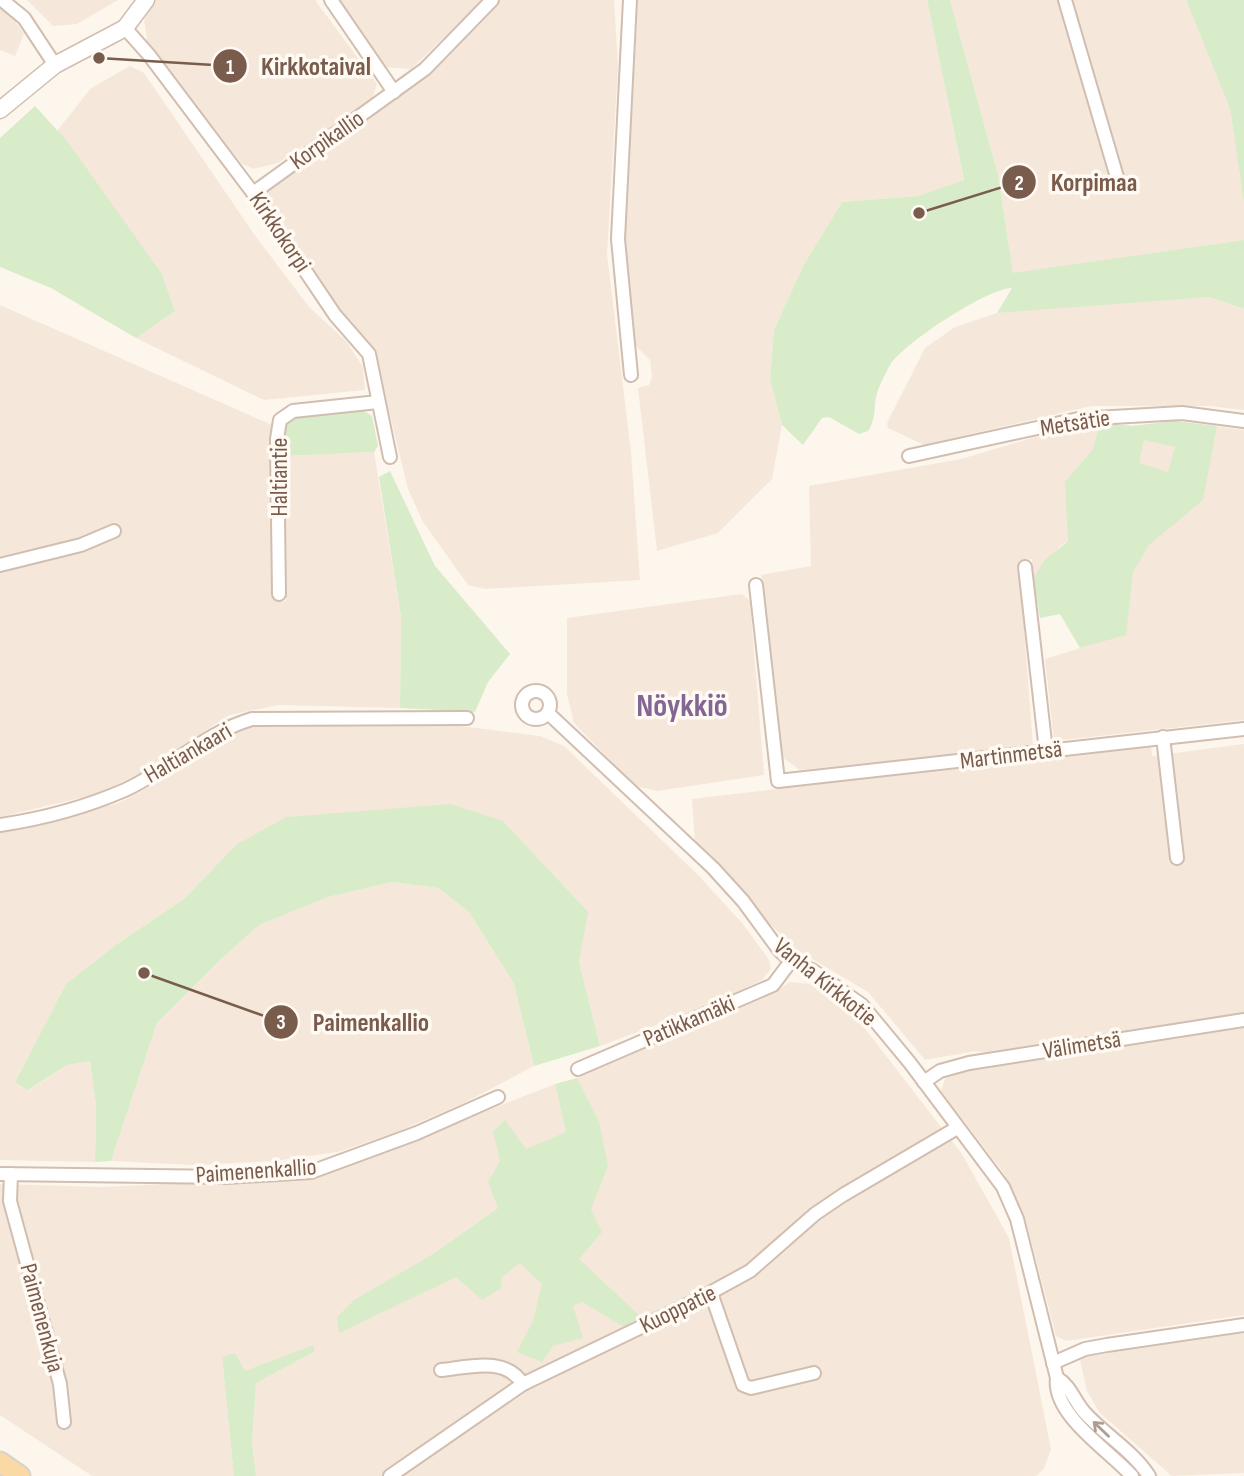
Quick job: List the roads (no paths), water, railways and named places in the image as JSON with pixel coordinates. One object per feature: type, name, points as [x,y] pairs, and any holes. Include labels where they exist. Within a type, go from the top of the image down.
[{"type":"main road","points":[[0,1462],[20,1476]]},
{"type":"street","points":[[2,0],[24,18],[55,65]]},
{"type":"street","points":[[0,110],[55,65],[125,28],[146,0]]},
{"type":"street","points":[[331,0],[394,92]]},
{"type":"street","name":"Korpikallio","points":[[253,193],[394,92],[447,49],[492,0]]},
{"type":"street","points":[[630,0],[618,239],[631,375]]},
{"type":"street","points":[[1065,0],[1119,184]]},
{"type":"street","name":"Kirkkokorpi","points":[[125,28],[149,55],[253,193],[335,315],[369,354],[390,457]]},
{"type":"street","name":"Haltiantie","points":[[279,594],[277,439],[280,421],[293,411],[379,402]]},
{"type":"street","name":"Metsätie","points":[[909,456],[1078,419],[1182,413],[1244,421]]},
{"type":"street","points":[[0,565],[81,545],[114,531]]},
{"type":"street","points":[[1025,567],[1046,751]]},
{"type":"street","name":"Martinmetsä","points":[[756,585],[778,781],[1244,729]]},
{"type":"street","name":"Vanha Kirkkotie","points":[[548,713],[713,868],[791,961],[811,970],[862,1005],[923,1082],[1003,1187],[1017,1219],[1057,1378],[1056,1389],[1072,1418],[1132,1476]]},
{"type":"street","name":"Haltiankaari","points":[[0,825],[34,820],[125,790],[220,731],[252,719],[467,718]]},
{"type":"street","points":[[1163,737],[1177,858]]},
{"type":"street","name":"Patikkamäki","points":[[578,1069],[774,985],[791,961]]},
{"type":"street","name":"Välimetsä","points":[[923,1082],[940,1071],[969,1063],[1244,1020]]},
{"type":"street","name":"Paimenenkallio","points":[[5,1174],[227,1177],[311,1172],[417,1132],[498,1097]]},
{"type":"street","name":"Kuoppatie","points":[[390,1476],[523,1384],[750,1271],[815,1214],[957,1128]]},
{"type":"street","name":"Paimenenkuja","points":[[5,1174],[60,1384],[64,1422]]},
{"type":"street","points":[[710,1293],[743,1385],[751,1388],[814,1373]]},
{"type":"street","points":[[1053,1363],[1096,1347],[1244,1325]]},
{"type":"street","points":[[441,1370],[494,1364],[516,1373],[523,1384]]},
{"type":"street","name":"Vanha Kirkkotie","points":[[1057,1378],[1065,1382],[1082,1410],[1139,1462],[1149,1476]]},
{"type":"place","name":"Kirkkotaival","points":[[99,58]]},
{"type":"place","name":"Korpimaa","points":[[919,213]]},
{"type":"place","name":"Paimenkallio","points":[[144,973]]},
{"type":"district","name":"Nöykkiö","points":[[682,706]]}]
